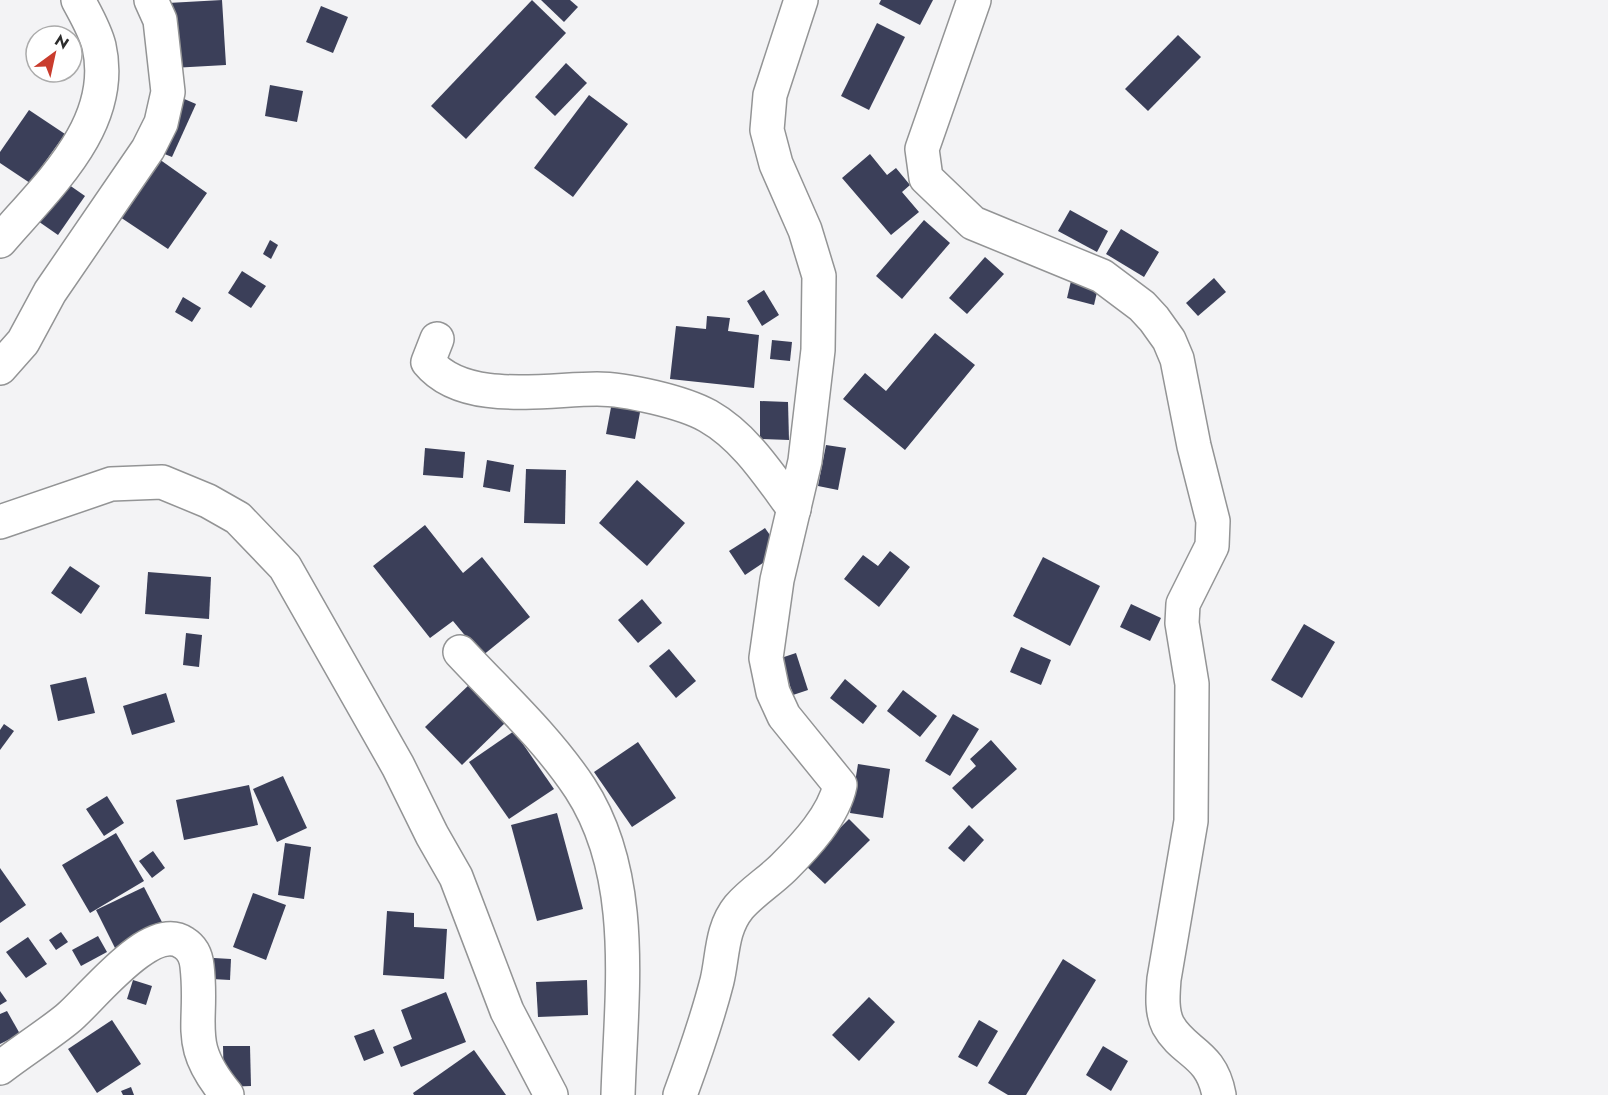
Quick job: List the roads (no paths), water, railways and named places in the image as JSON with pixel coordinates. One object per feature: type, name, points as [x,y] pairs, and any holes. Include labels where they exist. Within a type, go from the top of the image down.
[{"type":"street","points":[[0,241],[64,163],[94,119],[100,101],[100,48],[78,0]]},
{"type":"street","points":[[0,368],[23,342],[50,292],[148,149],[161,123],[168,92],[160,20],[152,0]]},
{"type":"street","points":[[680,1095],[700,1041],[718,978],[723,940],[730,922],[739,907],[784,867],[821,823],[837,801],[840,785],[795,733],[784,716],[773,692],[766,658],[777,580],[805,461],[818,350],[819,276],[805,230],[776,164],[767,130],[770,95],[801,0]]},
{"type":"street","points":[[974,0],[922,149],[926,178],[973,223],[1102,276],[1142,306],[1154,319],[1169,340],[1177,359],[1194,446],[1213,521],[1212,546],[1183,604],[1182,623],[1192,684],[1191,821],[1164,979],[1163,1001],[1168,1025],[1211,1071],[1216,1078],[1219,1095]]},
{"type":"street","points":[[436,339],[429,362],[439,374],[457,384],[500,391],[599,389],[631,393],[707,415],[738,438],[794,509]]},
{"type":"street","points":[[0,522],[111,484],[162,482],[208,501],[238,518],[285,567],[398,766],[432,835],[456,877],[507,1011],[542,1091]]},
{"type":"street","points":[[460,652],[562,762],[582,791],[608,849],[616,881],[621,950],[618,1095]]},
{"type":"street","points":[[0,1068],[66,1020],[135,953],[166,940],[181,941],[192,950],[197,964],[197,1043],[204,1063],[227,1095]]}]
